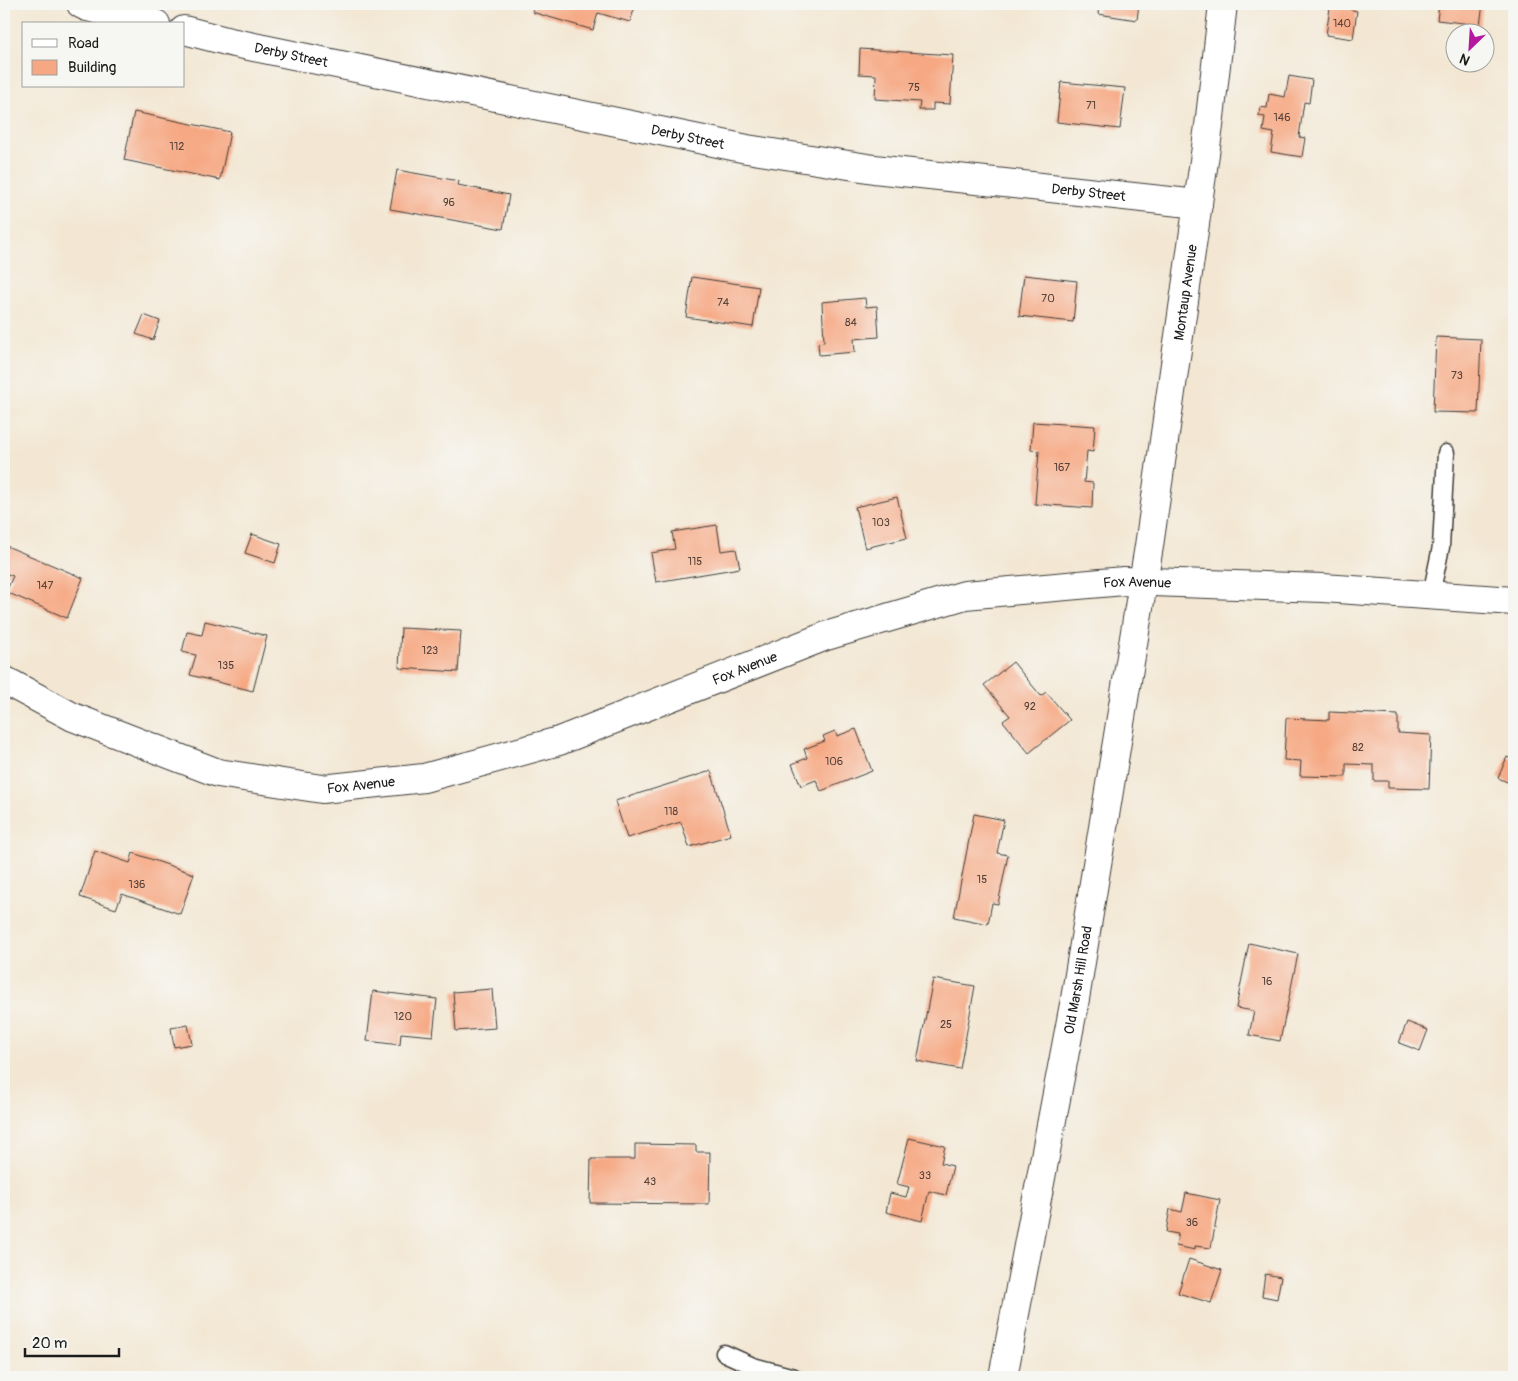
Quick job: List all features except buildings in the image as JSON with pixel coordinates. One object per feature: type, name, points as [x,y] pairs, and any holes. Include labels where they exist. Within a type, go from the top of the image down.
[{"type":"street","points":[[80,4],[148,22]]},
{"type":"street","name":"Montaup Avenue","points":[[1143,581],[1209,126],[1223,4]]},
{"type":"street","name":"Derby Street","points":[[185,30],[230,42],[747,150],[874,169],[1198,204]]},
{"type":"street","name":"Fox Avenue","points":[[4,680],[73,717],[218,773],[322,789],[424,778],[559,741],[826,636],[965,595],[1124,580],[1323,588],[1514,601]]},
{"type":"street","name":"Old Marsh Hill Road","points":[[1003,1377],[1076,999],[1143,581]]},
{"type":"lane","points":[[1431,595],[1441,547],[1446,453]]},
{"type":"lane","points":[[724,1353],[754,1366],[794,1377]]}]
